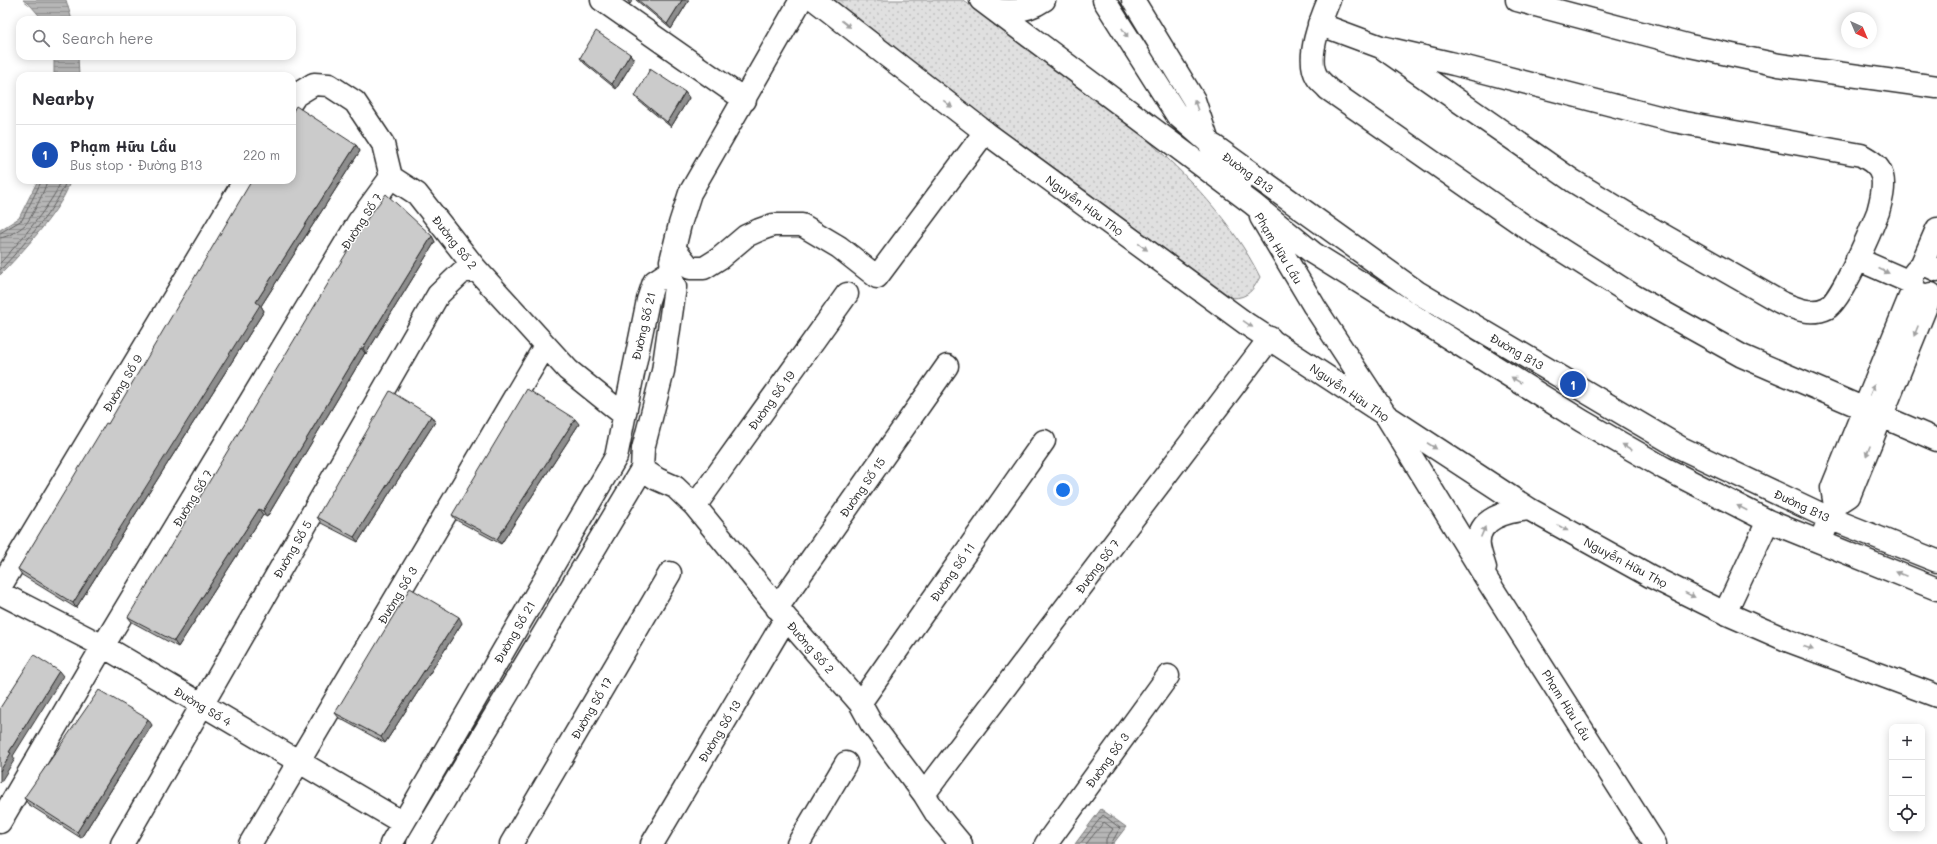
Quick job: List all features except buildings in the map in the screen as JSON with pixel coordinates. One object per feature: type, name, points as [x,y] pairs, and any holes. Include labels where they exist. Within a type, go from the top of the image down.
[{"type":"street","points":[[602,0],[745,100]]},
{"type":"street","points":[[669,272],[674,248],[690,193],[745,100],[801,0]]},
{"type":"street","name":"Nguyễn Hữu Thọ","points":[[815,0],[985,132],[1248,325],[1529,509],[1650,576],[1725,613],[1789,641],[1937,696]]},
{"type":"street","points":[[987,4],[1006,12],[1020,11],[1036,6],[1044,0]]},
{"type":"street","name":"Phạm Hữu Lầu","points":[[1104,0],[1177,115],[1208,142],[1253,204],[1314,306],[1387,417],[1489,583],[1655,844]]},
{"type":"street","name":"Phạm Hữu Lầu","points":[[1133,0],[1194,100],[1208,142]]},
{"type":"street","points":[[1330,0],[1319,24],[1312,61],[1317,77],[1328,88],[1425,158],[1530,230],[1634,296],[1742,356],[1937,440]]},
{"type":"street","points":[[1517,0],[1690,46],[1780,66],[1937,87]]},
{"type":"street","points":[[987,4],[1253,204],[1313,253],[1582,421],[1664,468],[1768,521],[1937,589]]},
{"type":"street","points":[[1319,24],[1381,46],[1449,62],[1674,121],[1861,155],[1874,162],[1882,175],[1883,190],[1878,212],[1847,282],[1838,296],[1827,308],[1813,312],[1797,310],[1780,302],[1647,226],[1573,181],[1381,46]]},
{"type":"street","points":[[1439,88],[1439,73],[1449,62]]},
{"type":"street","points":[[296,97],[314,84],[329,85],[354,102],[383,144],[391,177]]},
{"type":"street","points":[[674,248],[690,268],[704,268],[720,258],[746,236],[772,226],[802,225],[839,247],[877,276],[985,132]]},
{"type":"street","name":"Đường B13","points":[[1208,142],[1417,292],[1681,448],[1832,512],[1937,561]]},
{"type":"street","name":"Đường Số 2","points":[[391,177],[417,194],[476,269],[544,346],[568,370],[624,415]]},
{"type":"street","name":"Đường Số 7","points":[[0,822],[103,646],[359,221],[391,177]]},
{"type":"street","name":"Đường Số 9","points":[[0,587],[243,184]]},
{"type":"street","points":[[1820,541],[1832,512],[1849,496],[1873,413],[1927,283],[1937,229]]},
{"type":"street","points":[[1860,252],[1927,283]]},
{"type":"street","name":"Đường Số 5","points":[[122,844],[438,295],[462,272],[476,269]]},
{"type":"street","name":"Đường Số 21","points":[[391,844],[616,457],[648,300],[654,282],[669,272],[675,287],[663,371],[643,449],[642,469],[418,844]]},
{"type":"street","name":"Đường Số 19","points":[[694,506],[847,294]]},
{"type":"street","name":"Đường Số 7","points":[[924,794],[1270,338]]},
{"type":"street","name":"Đường Số 3","points":[[250,844],[297,762],[544,346]]},
{"type":"street","name":"Đường Số 15","points":[[782,613],[947,366]]},
{"type":"street","name":"Đường Số 11","points":[[860,703],[1044,441]]},
{"type":"street","name":"Đường Số 2","points":[[642,469],[657,479],[675,487],[694,506],[782,613],[860,703],[871,723],[924,794],[937,815],[961,844]]},
{"type":"street","points":[[1489,583],[1478,545],[1482,529],[1495,516],[1512,510],[1529,509]]},
{"type":"street","points":[[1725,613],[1768,521]]},
{"type":"street","name":"Đường Số 17","points":[[511,844],[670,573]]},
{"type":"street","name":"Đường Số 4","points":[[0,592],[103,646],[297,762],[403,823]]},
{"type":"street","name":"Đường Số 13","points":[[652,844],[782,613]]},
{"type":"street","name":"Đường Số 3","points":[[1046,844],[1168,676]]},
{"type":"street","points":[[798,844],[846,763]]},
{"type":"shaded area","points":[[825,0],[963,0],[1142,135],[1176,166],[1208,200],[1236,237],[1260,277],[1255,286],[1246,295],[1238,298],[1232,298]]},
{"type":"water","points":[[23,0],[66,0],[71,16],[40,16],[31,6]]},
{"type":"water","points":[[54,60],[78,60],[79,72],[54,72]]},
{"type":"water","points":[[36,184],[69,184],[60,202],[41,230],[0,275],[0,230],[19,218]]},
{"type":"water","points":[[1101,809],[1126,827],[1113,844],[1075,844]]},
{"type":"place","name":"Phạm Hữu Lầu","points":[[1573,384]]}]
